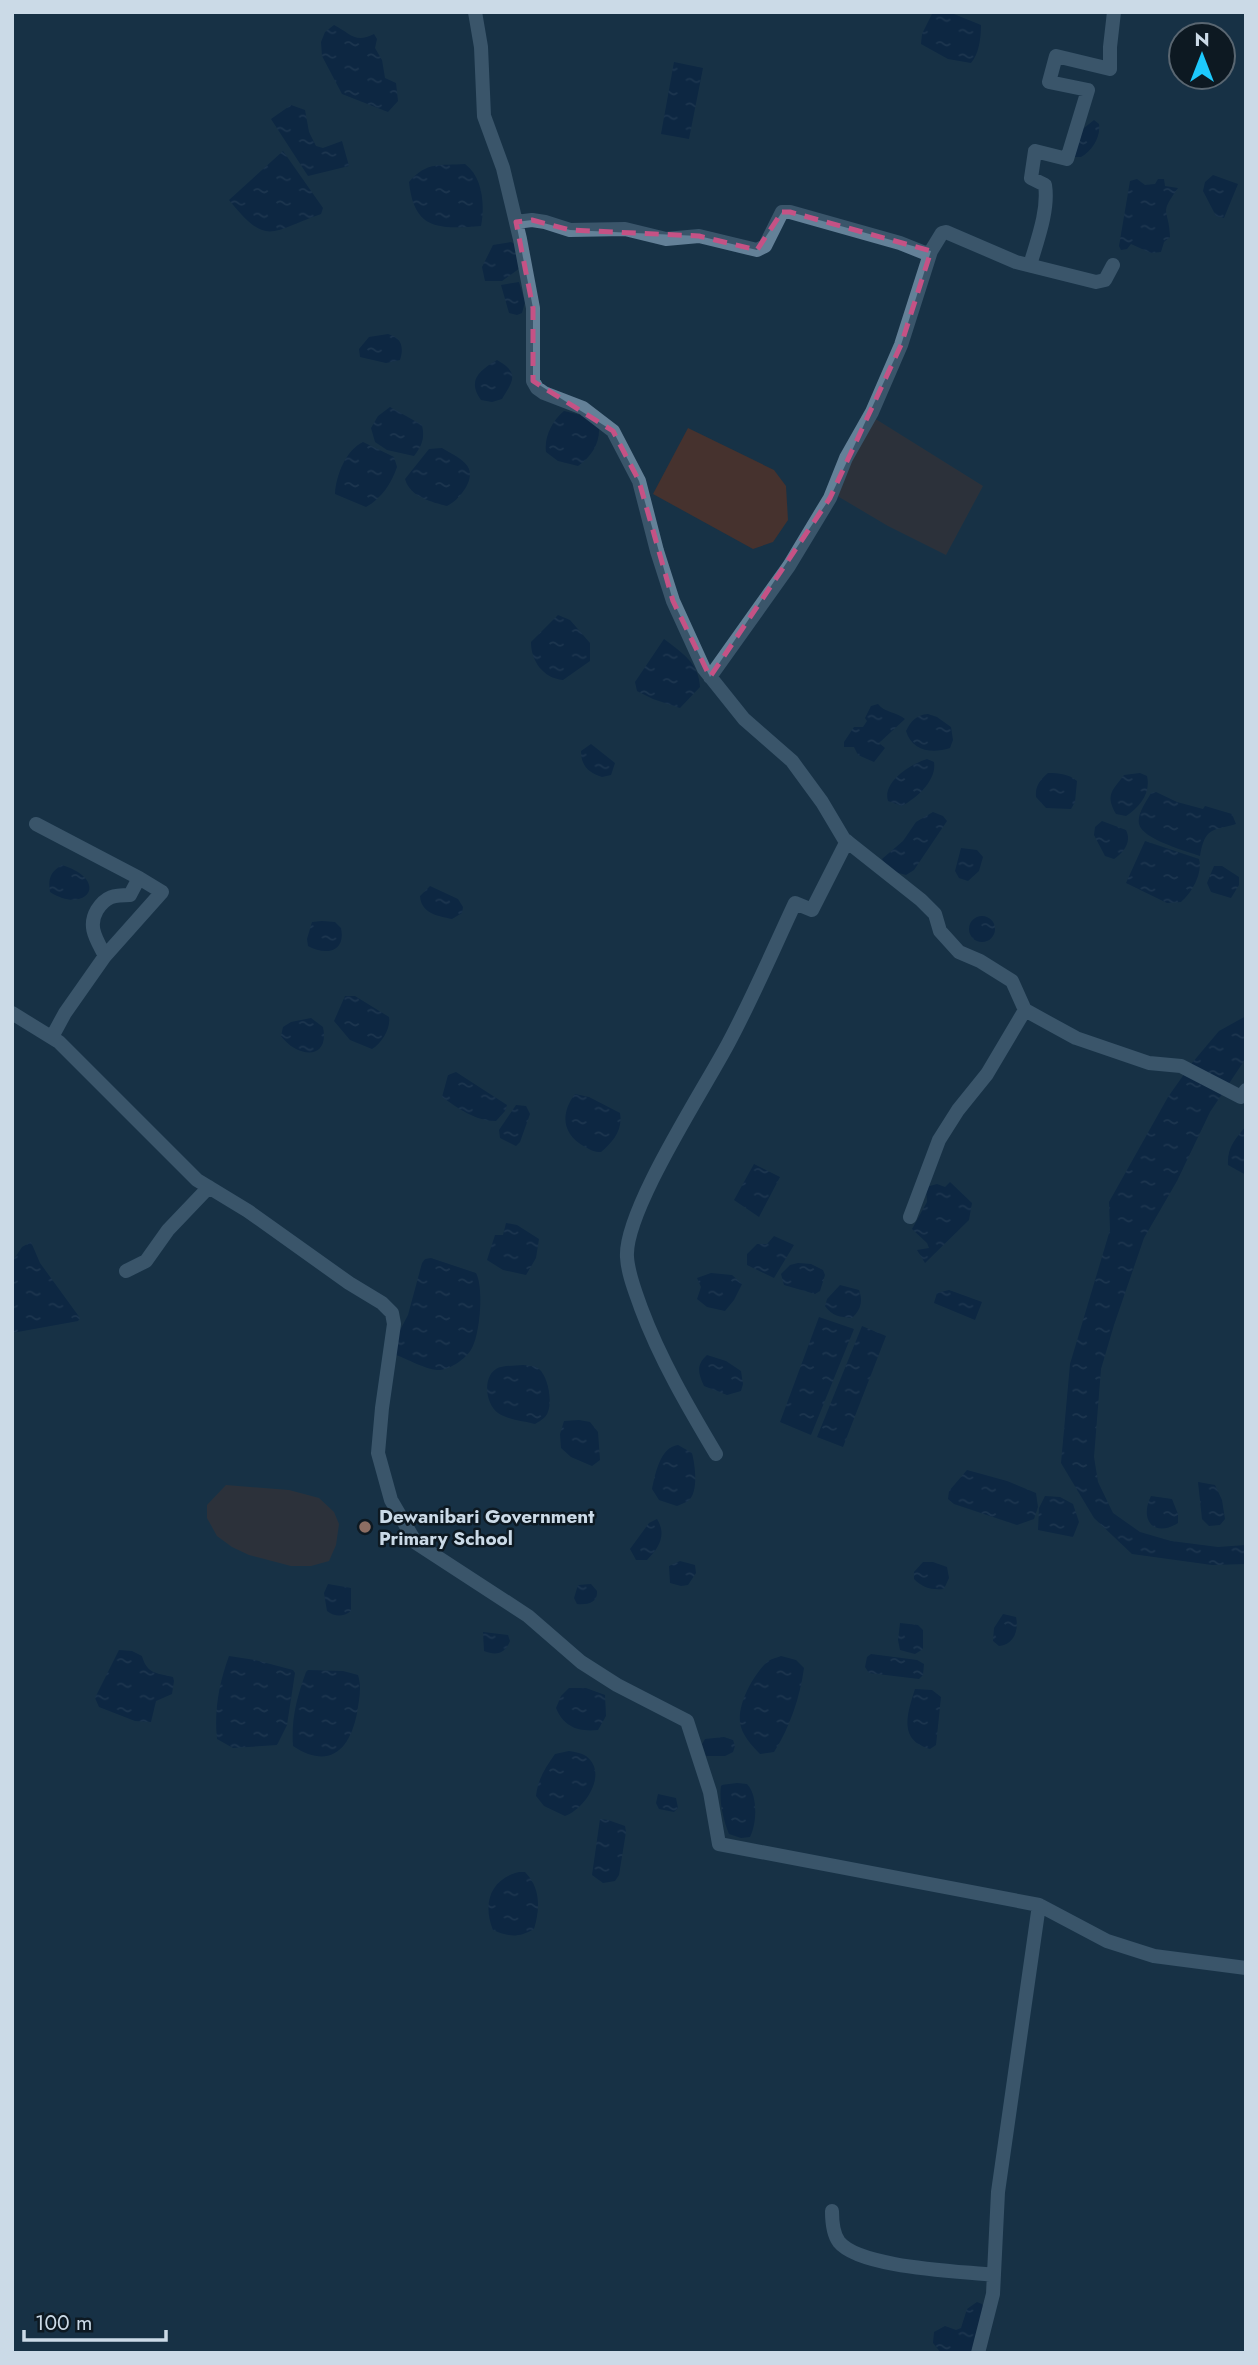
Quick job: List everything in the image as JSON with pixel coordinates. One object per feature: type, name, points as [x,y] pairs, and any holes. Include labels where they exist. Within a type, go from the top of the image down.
[{"type":"street","points":[[475,12],[481,47],[484,116],[503,168],[533,308],[533,381],[544,393],[583,408],[612,431],[639,481],[673,601],[704,669],[744,719],[792,761],[847,841],[921,900],[935,914],[940,931],[959,952],[980,961],[1012,981],[1025,1010],[1076,1038],[1149,1063],[1181,1066],[1243,1093]]},
{"type":"street","points":[[1030,265],[1046,193],[1045,185],[1031,177],[1035,151],[1067,159],[1088,90],[1049,82],[1056,56],[1110,69],[1114,12]]},
{"type":"street","points":[[516,222],[532,220],[570,230],[625,229],[666,239],[699,236],[757,250],[765,246],[782,212],[790,212],[900,243],[925,253],[930,251]]},
{"type":"street","points":[[710,677],[789,566],[830,498],[846,458],[873,412],[901,345],[930,251],[942,233],[946,232],[1016,262],[1073,278],[1096,282],[1105,280],[1112,265]]},
{"type":"street","points":[[36,824],[162,892],[105,956],[65,1013],[52,1038]]},
{"type":"street","points":[[716,1454],[653,1339],[632,1282],[626,1255],[631,1226],[659,1168],[729,1041],[795,904],[813,910],[847,841]]},
{"type":"street","points":[[105,956],[93,932],[92,919],[103,901],[113,895],[130,895],[139,878]]},
{"type":"street","points":[[910,1217],[939,1140],[957,1110],[987,1074],[1025,1010]]},
{"type":"street","points":[[12,1013],[52,1038],[197,1180],[248,1211],[349,1283],[382,1303],[392,1313],[394,1324],[378,1453],[391,1500],[416,1543],[528,1616],[581,1662],[617,1685],[687,1721],[710,1792],[719,1844],[1038,1905],[1107,1941],[1154,1956],[1246,1968]]},
{"type":"street","points":[[126,1271],[146,1261],[168,1230],[209,1187]]},
{"type":"street","points":[[978,2353],[993,2294],[999,2179],[1038,1905]]},
{"type":"street","points":[[832,2211],[832,2222],[838,2241],[849,2250],[871,2260],[994,2275]]},
{"type":"highlighted area","points":[[782,212],[790,212],[931,251],[901,345],[830,498],[710,677],[673,601],[639,481],[613,431],[533,381],[533,308],[516,222],[532,220],[570,230],[699,236],[757,250]]},
{"type":"shaded area","points":[[874,418],[983,486],[946,555],[888,526],[834,494]]},
{"type":"shaded area","points":[[688,428],[774,470],[786,486],[788,520],[773,542],[753,549],[653,494]]},
{"type":"shaded area","points":[[226,1485],[289,1490],[319,1498],[334,1512],[339,1524],[336,1545],[329,1561],[311,1566],[291,1566],[249,1555],[217,1536],[207,1518],[207,1505]]},
{"type":"water","points":[[933,12],[949,12],[981,25],[979,46],[971,63],[948,59],[921,44],[922,34]]},
{"type":"water","points":[[334,25],[357,38],[374,34],[377,39],[375,48],[382,60],[385,78],[396,83],[398,101],[388,112],[342,94],[322,56],[321,42],[325,32]]},
{"type":"water","points":[[674,62],[703,68],[689,139],[661,134]]},
{"type":"water","points":[[291,105],[305,110],[309,132],[316,146],[323,148],[342,141],[349,166],[308,176],[271,119]]},
{"type":"water","points":[[1094,120],[1099,124],[1095,143],[1081,157],[1074,157],[1079,132]]},
{"type":"water","points":[[283,151],[323,208],[321,214],[279,230],[261,230],[252,225],[229,200]]},
{"type":"water","points":[[465,164],[476,176],[479,184],[483,210],[481,226],[453,227],[432,224],[417,210],[409,182],[428,168]]},
{"type":"water","points":[[1213,175],[1238,184],[1224,218],[1216,216],[1203,191],[1205,182]]},
{"type":"water","points":[[1137,179],[1145,185],[1164,179],[1165,186],[1178,188],[1166,208],[1170,237],[1164,242],[1161,252],[1151,253],[1131,244],[1127,249],[1121,250],[1119,246],[1130,181]]},
{"type":"water","points":[[511,242],[517,245],[520,268],[502,281],[485,281],[482,267],[493,245]]},
{"type":"water","points":[[519,282],[525,302],[522,313],[517,315],[509,313],[501,285]]},
{"type":"water","points":[[388,334],[401,344],[400,360],[386,363],[360,357],[359,349],[369,337]]},
{"type":"water","points":[[497,360],[512,373],[511,382],[502,399],[492,402],[481,400],[475,381],[480,372]]},
{"type":"water","points":[[390,407],[422,425],[422,442],[414,456],[387,450],[375,442],[371,428],[378,416]]},
{"type":"water","points":[[564,411],[581,415],[599,427],[594,449],[578,466],[558,461],[546,452],[550,430]]},
{"type":"water","points":[[363,442],[394,457],[397,467],[385,490],[366,507],[335,494],[343,464]]},
{"type":"water","points":[[442,448],[465,463],[470,474],[464,490],[447,506],[417,494],[405,479],[429,449]]},
{"type":"water","points":[[558,615],[570,620],[590,643],[590,661],[563,680],[544,672],[533,656],[531,642]]},
{"type":"water","points":[[664,639],[688,659],[699,679],[700,687],[680,708],[637,691],[635,682]]},
{"type":"water","points":[[878,704],[905,719],[879,743],[885,748],[874,762],[858,755],[854,747],[844,747],[844,742],[854,727],[863,727],[871,706]]},
{"type":"water","points":[[928,714],[951,727],[953,740],[950,748],[930,751],[918,747],[909,738],[906,731],[912,721]]},
{"type":"water","points":[[591,744],[615,763],[611,775],[602,777],[584,765],[581,751]]},
{"type":"water","points":[[927,759],[934,762],[934,769],[924,788],[902,806],[888,801],[887,794],[893,781],[906,769]]},
{"type":"water","points":[[1048,773],[1064,774],[1077,781],[1075,802],[1071,809],[1046,808],[1036,797],[1039,784]]},
{"type":"water","points":[[1140,773],[1147,776],[1148,782],[1143,799],[1126,816],[1116,814],[1111,802],[1113,789],[1124,775]]},
{"type":"water","points":[[1156,792],[1177,802],[1232,814],[1236,824],[1207,835],[1200,856],[1165,844],[1148,835],[1139,824],[1144,804],[1151,793]]},
{"type":"water","points":[[933,812],[947,821],[914,870],[906,875],[895,872],[882,859],[903,841],[916,822]]},
{"type":"water","points":[[1102,821],[1126,830],[1128,834],[1126,846],[1114,859],[1105,856],[1094,835],[1095,827]]},
{"type":"water","points":[[1145,841],[1199,859],[1196,882],[1181,902],[1167,903],[1126,883]]},
{"type":"water","points":[[961,848],[977,850],[983,857],[979,871],[968,881],[959,878],[955,871]]},
{"type":"water","points":[[62,865],[86,879],[88,893],[82,898],[63,898],[50,892],[51,876]]},
{"type":"water","points":[[1214,866],[1222,866],[1239,877],[1239,885],[1231,898],[1211,892],[1207,883]]},
{"type":"water","points":[[430,886],[458,899],[463,907],[462,913],[452,919],[427,910],[420,896]]},
{"type":"water","points":[[982,916],[992,919],[995,929],[992,939],[982,942],[972,939],[969,929],[972,919]]},
{"type":"water","points":[[312,922],[335,922],[341,928],[340,942],[333,950],[321,951],[308,946],[307,939]]},
{"type":"water","points":[[345,996],[355,996],[389,1017],[385,1035],[372,1049],[350,1040],[334,1021]]},
{"type":"water","points":[[1246,1016],[1246,1058],[1210,1112],[1177,1181],[1144,1238],[1114,1325],[1101,1369],[1094,1457],[1098,1482],[1113,1513],[1140,1532],[1171,1541],[1218,1547],[1246,1545],[1246,1564],[1212,1565],[1132,1554],[1094,1518],[1061,1463],[1070,1364],[1110,1230],[1109,1202],[1168,1097],[1192,1063],[1219,1031]]},
{"type":"water","points":[[311,1018],[323,1027],[322,1046],[317,1051],[303,1052],[287,1043],[281,1036],[283,1027],[291,1022]]},
{"type":"water","points":[[456,1072],[507,1105],[496,1121],[474,1116],[442,1097],[448,1075]]},
{"type":"water","points":[[575,1094],[589,1097],[620,1113],[620,1125],[616,1135],[601,1152],[577,1142],[568,1130],[567,1109]]},
{"type":"water","points":[[516,1105],[526,1106],[530,1114],[516,1146],[500,1138],[499,1130]]},
{"type":"water","points":[[1246,1126],[1246,1175],[1228,1165],[1228,1159],[1230,1149]]},
{"type":"water","points":[[754,1164],[780,1177],[759,1217],[734,1200]]},
{"type":"water","points":[[950,1182],[972,1203],[969,1220],[925,1263],[917,1250],[929,1248],[912,1229],[927,1202],[926,1187],[937,1184],[945,1187]]},
{"type":"water","points":[[506,1223],[517,1225],[539,1239],[536,1258],[526,1275],[503,1270],[487,1260],[495,1235],[503,1235]]},
{"type":"water","points":[[774,1236],[794,1245],[774,1278],[747,1265],[747,1254],[757,1244],[767,1244]]},
{"type":"water","points":[[31,1242],[40,1263],[80,1318],[78,1321],[12,1333],[12,1262],[22,1247]]},
{"type":"water","points":[[431,1258],[476,1273],[480,1289],[479,1322],[472,1348],[457,1363],[442,1370],[427,1368],[396,1355],[399,1332],[408,1315],[422,1263]]},
{"type":"water","points":[[811,1264],[823,1270],[825,1275],[820,1291],[815,1294],[784,1285],[781,1274],[790,1265]]},
{"type":"water","points":[[711,1273],[732,1275],[742,1284],[725,1311],[707,1307],[697,1299],[701,1287],[697,1278]]},
{"type":"water","points":[[840,1285],[859,1290],[860,1305],[852,1318],[830,1312],[825,1306],[827,1299]]},
{"type":"water","points":[[949,1290],[982,1302],[975,1320],[934,1303],[937,1293]]},
{"type":"water","points":[[819,1317],[854,1329],[811,1435],[780,1422]]},
{"type":"water","points":[[862,1326],[886,1336],[843,1447],[817,1437]]},
{"type":"water","points":[[707,1355],[726,1361],[741,1371],[741,1391],[727,1395],[704,1386],[699,1369]]},
{"type":"water","points":[[523,1365],[539,1369],[548,1385],[548,1413],[535,1424],[498,1413],[488,1398],[487,1385],[496,1369]]},
{"type":"water","points":[[564,1421],[590,1422],[598,1432],[600,1460],[592,1466],[571,1457],[561,1448],[560,1434]]},
{"type":"water","points":[[678,1445],[692,1453],[695,1478],[691,1497],[677,1506],[659,1500],[652,1489],[663,1456]]},
{"type":"water","points":[[967,1470],[1007,1481],[1036,1493],[1038,1507],[1034,1519],[1017,1525],[954,1504],[948,1499],[949,1491]]},
{"type":"water","points":[[1198,1482],[1215,1485],[1222,1500],[1225,1519],[1220,1525],[1209,1526],[1202,1519]]},
{"type":"water","points":[[1045,1496],[1060,1497],[1073,1504],[1079,1522],[1073,1537],[1038,1530],[1039,1508]]},
{"type":"water","points":[[1151,1496],[1172,1499],[1178,1514],[1178,1523],[1162,1528],[1151,1524],[1147,1512]]},
{"type":"water","points":[[657,1519],[661,1530],[658,1546],[647,1560],[636,1560],[630,1549],[649,1523]]},
{"type":"water","points":[[680,1561],[695,1565],[696,1573],[688,1585],[670,1583],[669,1566]]},
{"type":"water","points":[[923,1562],[947,1567],[949,1578],[944,1589],[928,1588],[914,1579],[914,1572]]},
{"type":"water","points":[[328,1584],[351,1588],[351,1611],[339,1616],[327,1611],[324,1593]]},
{"type":"water","points":[[591,1584],[597,1591],[594,1601],[577,1604],[574,1598],[578,1585]]},
{"type":"water","points":[[1003,1614],[1016,1617],[1017,1627],[1012,1640],[999,1646],[993,1641],[994,1628]]},
{"type":"water","points":[[900,1623],[918,1625],[923,1630],[923,1649],[915,1654],[900,1650]]},
{"type":"water","points":[[483,1632],[508,1635],[510,1641],[503,1651],[488,1653],[484,1651]]},
{"type":"water","points":[[119,1650],[132,1651],[142,1656],[153,1672],[173,1677],[172,1694],[156,1701],[151,1722],[135,1721],[99,1707],[95,1698]]},
{"type":"water","points":[[871,1654],[917,1660],[924,1664],[923,1675],[919,1679],[869,1673],[865,1667],[867,1657]]},
{"type":"water","points":[[229,1656],[255,1660],[293,1670],[295,1673],[287,1725],[277,1745],[233,1748],[217,1739],[218,1697]]},
{"type":"water","points":[[781,1656],[796,1660],[804,1668],[802,1679],[794,1711],[780,1742],[774,1752],[760,1754],[742,1731],[741,1707],[747,1690],[761,1668]]},
{"type":"water","points":[[308,1670],[343,1671],[358,1675],[360,1694],[354,1726],[343,1746],[327,1756],[306,1753],[293,1746],[295,1708]]},
{"type":"water","points":[[569,1688],[586,1688],[605,1695],[606,1716],[598,1730],[572,1727],[563,1720],[556,1708],[561,1696]]},
{"type":"water","points":[[915,1689],[932,1690],[941,1697],[936,1745],[930,1749],[920,1745],[909,1733],[909,1708]]},
{"type":"water","points":[[724,1737],[733,1740],[733,1752],[725,1756],[706,1756],[702,1744],[705,1739]]},
{"type":"water","points":[[569,1751],[586,1756],[593,1763],[595,1781],[580,1806],[565,1816],[544,1806],[536,1796],[538,1784],[555,1754]]},
{"type":"water","points":[[747,1784],[755,1802],[755,1817],[750,1837],[741,1838],[729,1834],[723,1816],[721,1785]]},
{"type":"water","points":[[658,1794],[676,1798],[678,1808],[674,1812],[659,1809],[656,1803]]},
{"type":"water","points":[[600,1819],[625,1826],[626,1832],[619,1875],[615,1881],[603,1883],[592,1875]]},
{"type":"water","points":[[525,1872],[534,1885],[538,1899],[537,1914],[534,1929],[523,1934],[509,1935],[493,1930],[488,1911],[489,1902],[491,1894],[502,1880]]},
{"type":"water","points":[[977,2302],[982,2304],[984,2309],[971,2353],[941,2353],[933,2343],[934,2332],[945,2326],[956,2330],[961,2328],[967,2309]]},
{"type":"place","name":"Dewanibari Government Primary School","points":[[365,1527]]}]
